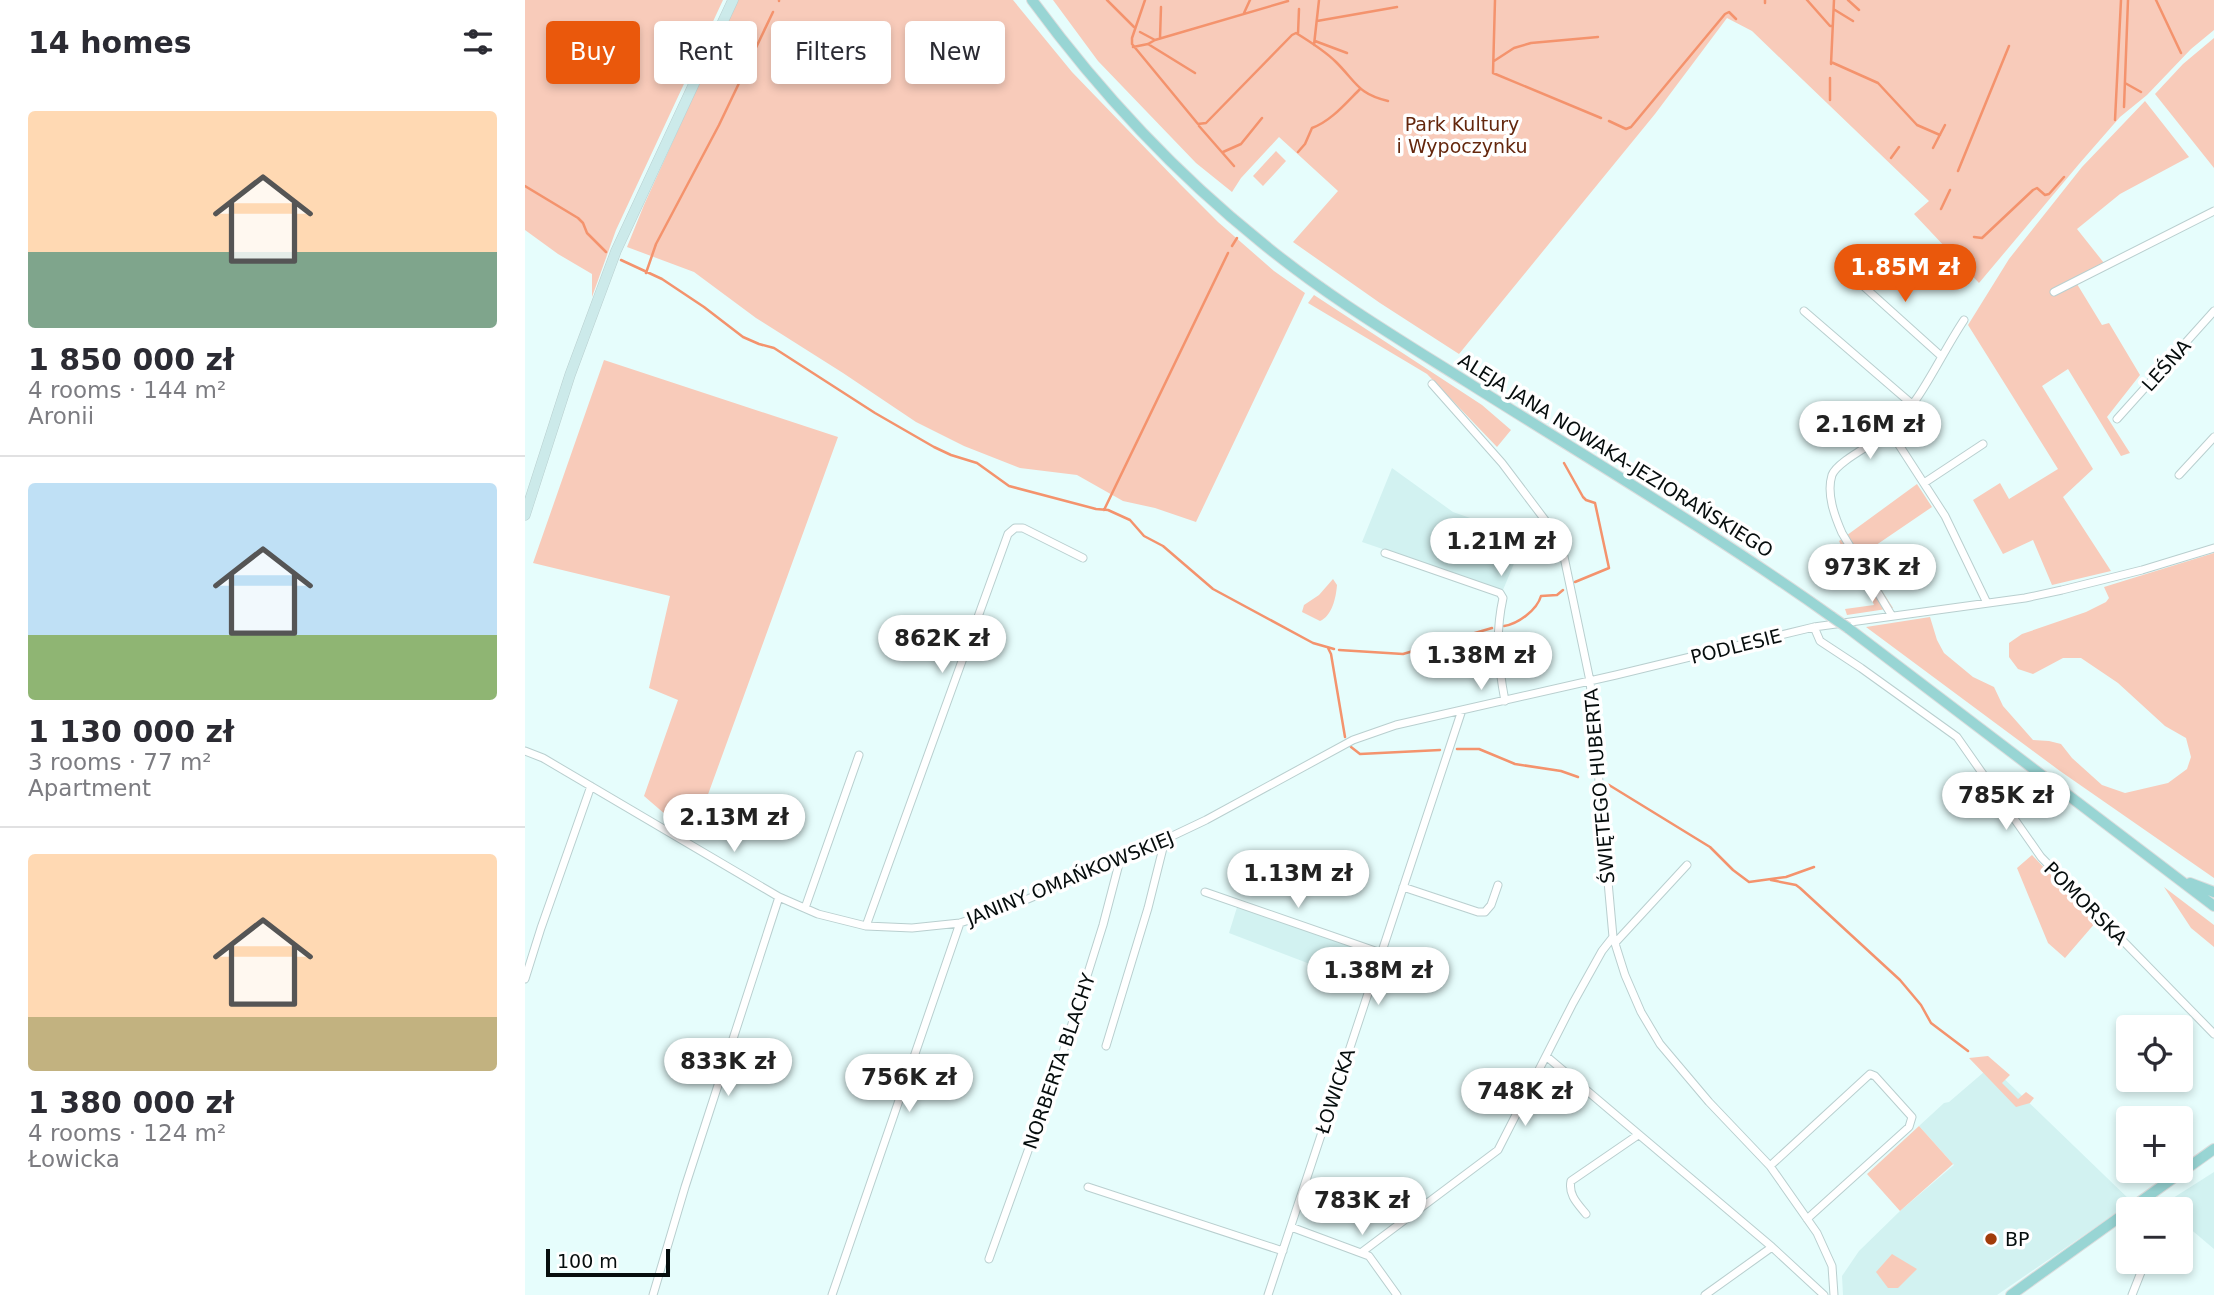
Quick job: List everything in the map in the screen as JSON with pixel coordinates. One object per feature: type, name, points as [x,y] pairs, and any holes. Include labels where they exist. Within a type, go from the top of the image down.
[{"type":"main road","name":"ALEJA JANA NOWAKA-JEZIORAŃSKIEGO","points":[[1032,0],[1104,92],[1151,142],[1237,223],[1287,262],[1376,324],[1694,525],[1848,628],[2214,906]]},
{"type":"main road","points":[[2177,878],[2214,892]]},
{"type":"main road","points":[[2151,1197],[2214,1149]]},
{"type":"main road","points":[[2011,1295],[2116,1223]]},
{"type":"street","points":[[525,516],[570,374],[616,251],[733,0]]},
{"type":"street","points":[[2054,292],[2214,211]]},
{"type":"street","points":[[1850,274],[1941,356]]},
{"type":"street","points":[[1804,311],[1913,405]]},
{"type":"street","name":"LEŚNA","points":[[2117,419],[2214,312]]},
{"type":"street","points":[[1892,616],[1842,533],[1831,499],[1831,478],[1839,466],[1890,431],[1913,405],[1964,320]]},
{"type":"street","name":"ŚWIĘTEGO HUBERTA","points":[[1432,384],[1502,463],[1555,534],[1563,552],[1590,681],[1614,940],[1641,1012],[1660,1044],[1709,1102],[1770,1166],[1817,1233],[1832,1266],[1834,1295]]},
{"type":"street","points":[[1890,431],[1945,516],[1987,603]]},
{"type":"street","points":[[2179,475],[2214,437]]},
{"type":"street","points":[[1924,483],[1983,444]]},
{"type":"street","points":[[866,926],[1009,534],[1015,528],[1023,528],[1083,558]]},
{"type":"street","name":"PODLESIE","points":[[1505,701],[1814,627],[2025,598],[2073,588],[2214,548]]},
{"type":"street","points":[[1385,553],[1500,593],[1503,598],[1497,629],[1497,648],[1505,701]]},
{"type":"street","name":"POMORSKA","points":[[1814,627],[1821,641],[1957,737],[2041,858],[2214,1034]]},
{"type":"street","name":"JANINY OMAŃKOWSKIEJ","points":[[525,751],[543,758],[779,897],[818,914],[866,926],[912,929],[960,923],[1016,904],[1120,860],[1206,820],[1353,740],[1396,725],[1505,701]]},
{"type":"street","name":"ŁOWICKA","points":[[1268,1295],[1462,710]]},
{"type":"street","points":[[805,908],[859,755]]},
{"type":"street","points":[[525,979],[591,786]]},
{"type":"street","points":[[1106,1046],[1148,908],[1165,840]]},
{"type":"street","name":"NORBERTA BLACHY","points":[[989,1259],[1060,1062],[1103,925],[1120,860]]},
{"type":"street","points":[[1361,1252],[1498,1150],[1602,951],[1688,865]]},
{"type":"street","points":[[1403,887],[1485,912],[1491,905],[1498,885]]},
{"type":"street","points":[[1205,892],[1381,953]]},
{"type":"street","points":[[653,1295],[685,1186],[779,897]]},
{"type":"street","points":[[832,1295],[960,923]]},
{"type":"street","points":[[1546,1055],[1772,1247],[1824,1295]]},
{"type":"street","points":[[1770,1166],[1870,1074],[1875,1076],[1912,1117],[1909,1127],[1807,1219]]},
{"type":"street","points":[[1586,1214],[1571,1194],[1571,1181],[1638,1135]]},
{"type":"street","points":[[1089,1187],[1283,1251]]},
{"type":"street","points":[[1291,1227],[1369,1256],[1397,1295]]},
{"type":"street","points":[[1705,1295],[1772,1247]]},
{"type":"street","points":[[2132,1295],[2140,1274]]},
{"type":"shaded area","points":[[1392,468],[1453,512],[1525,537],[1503,590],[1362,542]]},
{"type":"shaded area","points":[[1238,904],[1375,954],[1365,985],[1229,933]]},
{"type":"shaded area","points":[[1991,1066],[2127,1197],[2116,1197],[2116,1213],[1997,1295],[1843,1295],[1842,1276],[1859,1251],[1900,1211],[1954,1165],[1919,1126],[1944,1103],[1949,1102]]},
{"type":"shaded area","points":[[2214,1172],[2214,1249],[2193,1231],[2193,1197],[2175,1197]]},
{"type":"green space","points":[[525,0],[723,0],[713,21],[654,21],[654,84],[684,84],[616,230],[592,297],[592,274],[525,230]]},
{"type":"green space","points":[[737,0],[1013,0],[1072,72],[1180,184],[1274,271],[1305,293],[1196,522],[1155,508],[1123,501],[1077,475],[1020,468],[964,446],[916,422],[756,318],[694,272],[627,247],[699,84],[757,84],[757,21],[727,21]]},
{"type":"green space","name":"Park Kultury i Wypoczynku","points":[[1053,0],[2214,0],[2214,30],[2191,49],[2147,95],[2120,117],[1979,283],[1914,214],[1929,201],[1752,31],[1727,18],[1655,114],[1459,354],[1293,242],[1338,191],[1279,137],[1241,178],[1232,192],[1196,163],[1098,61]]},
{"type":"green space","points":[[2214,38],[2214,168],[2155,94],[2183,64]]},
{"type":"green space","points":[[2145,101],[2189,157],[2120,194],[2077,229],[2104,263],[2077,284],[2102,325],[2109,323],[2140,375],[2107,417],[2130,453],[2121,456],[2068,369],[2042,386],[2093,469],[2063,497],[2111,571],[2052,585],[2033,540],[2003,554],[1973,500],[2000,483],[2009,499],[2058,469],[1968,325],[2009,259],[2082,167]]},
{"type":"green space","points":[[1276,151],[1286,161],[1263,186],[1253,176]]},
{"type":"green space","points":[[1314,295],[1482,405],[1511,430],[1497,447],[1427,374],[1308,303]]},
{"type":"green space","points":[[604,360],[838,437],[698,822],[695,840],[644,796],[678,700],[649,688],[670,596],[533,563]]},
{"type":"green space","points":[[1917,484],[1932,507],[1860,556],[1893,608],[1847,615],[1845,609],[1874,605],[1839,541]]},
{"type":"green space","points":[[2214,553],[2214,878],[2060,771],[1866,627],[1930,617],[1944,653],[1973,677],[1994,687],[2003,706],[2033,740],[2061,744],[2072,758],[2102,785],[2125,793],[2168,783],[2187,769],[2191,757],[2186,738],[2165,726],[2118,683],[2081,658],[2063,658],[2033,674],[2018,669],[2009,657],[2009,643],[2022,634],[2086,612],[2106,602],[2109,598],[2104,587]]},
{"type":"green space","points":[[1333,579],[1337,585],[1333,606],[1328,615],[1320,621],[1302,612],[1304,605],[1319,595]]},
{"type":"green space","points":[[2032,855],[2096,922],[2065,958],[2048,943],[2017,868]]},
{"type":"green space","points":[[2164,887],[2214,925],[2214,947],[2191,928]]},
{"type":"green space","points":[[1988,1056],[2010,1075],[2002,1083],[2018,1099],[2026,1092],[2034,1098],[2030,1103],[2016,1107],[1969,1058]]},
{"type":"green space","points":[[1919,1126],[1953,1164],[1900,1211],[1867,1174]]},
{"type":"green space","points":[[1892,1254],[1917,1269],[1898,1288],[1888,1288],[1876,1272]]},
{"type":"waterway","points":[[1107,0],[1134,27]]},
{"type":"waterway","points":[[1145,0],[1132,44],[1198,124],[1206,123],[1296,33],[1332,58],[1364,91],[1388,101]]},
{"type":"waterway","points":[[1244,13],[1250,0]]},
{"type":"waterway","points":[[1314,45],[1319,0]]},
{"type":"waterway","points":[[1495,0],[1493,73],[1601,118]]},
{"type":"waterway","points":[[1807,0],[1832,26]]},
{"type":"waterway","points":[[1831,64],[1834,0]]},
{"type":"waterway","points":[[1848,0],[1859,10]]},
{"type":"waterway","points":[[2115,120],[2121,0]]},
{"type":"waterway","points":[[2124,107],[2128,0]]},
{"type":"waterway","points":[[2156,0],[2181,53]]},
{"type":"waterway","points":[[1133,47],[1288,1]]},
{"type":"waterway","points":[[1160,38],[1161,7]]},
{"type":"waterway","points":[[1317,21],[1397,7]]},
{"type":"waterway","points":[[1298,34],[1299,9]]},
{"type":"waterway","points":[[1835,10],[1853,21]]},
{"type":"waterway","points":[[646,273],[656,244],[719,125],[773,12]]},
{"type":"waterway","points":[[1609,121],[1626,129],[1631,127],[1725,14],[1729,12],[1736,19]]},
{"type":"waterway","points":[[1140,32],[1155,40]]},
{"type":"waterway","points":[[1494,61],[1514,48],[1531,43],[1598,37]]},
{"type":"waterway","points":[[1315,41],[1347,53]]},
{"type":"waterway","points":[[1148,44],[1195,73]]},
{"type":"waterway","points":[[1958,171],[2009,46]]},
{"type":"waterway","points":[[1831,62],[1878,83],[1917,125],[1940,135]]},
{"type":"waterway","points":[[1830,78],[1830,100]]},
{"type":"waterway","points":[[2125,83],[2141,92]]},
{"type":"waterway","points":[[1298,152],[1312,128],[1332,117],[1360,89]]},
{"type":"waterway","points":[[1223,152],[1241,144],[1262,118]]},
{"type":"waterway","points":[[1933,148],[1945,125]]},
{"type":"waterway","points":[[1199,126],[1234,166]]},
{"type":"waterway","points":[[1891,158],[1899,147]]},
{"type":"waterway","points":[[1974,237],[1982,238],[2033,190],[2037,188],[2045,195],[2049,194],[2064,177]]},
{"type":"waterway","points":[[525,186],[578,218],[587,233],[606,252]]},
{"type":"waterway","points":[[1941,209],[1950,190]]},
{"type":"waterway","points":[[1232,246],[1237,238]]},
{"type":"waterway","points":[[1104,510],[1228,253]]},
{"type":"waterway","points":[[621,260],[662,279],[743,337],[774,348],[875,413],[934,447],[977,463],[1009,486],[1108,510],[1130,520],[1144,536],[1163,546],[1213,589],[1313,643],[1334,649]]},
{"type":"waterway","points":[[1564,463],[1583,497],[1595,503],[1609,568],[1575,582]]},
{"type":"waterway","points":[[1504,626],[1526,616],[1541,596],[1557,595],[1563,590]]},
{"type":"waterway","points":[[1339,650],[1403,654],[1492,628]]},
{"type":"waterway","points":[[1328,648],[1345,737]]},
{"type":"waterway","points":[[1351,747],[1360,754],[1440,750]]},
{"type":"waterway","points":[[1457,749],[1479,749],[1515,764],[1561,771],[1578,777]]},
{"type":"waterway","points":[[1604,784],[1710,847],[1749,882],[1786,877],[1814,867]]},
{"type":"waterway","points":[[1771,880],[1800,888],[1900,980],[1921,1005],[1931,1023],[1968,1051]]},
{"type":"place","name":"BP","points":[[1991,1239]]}]
